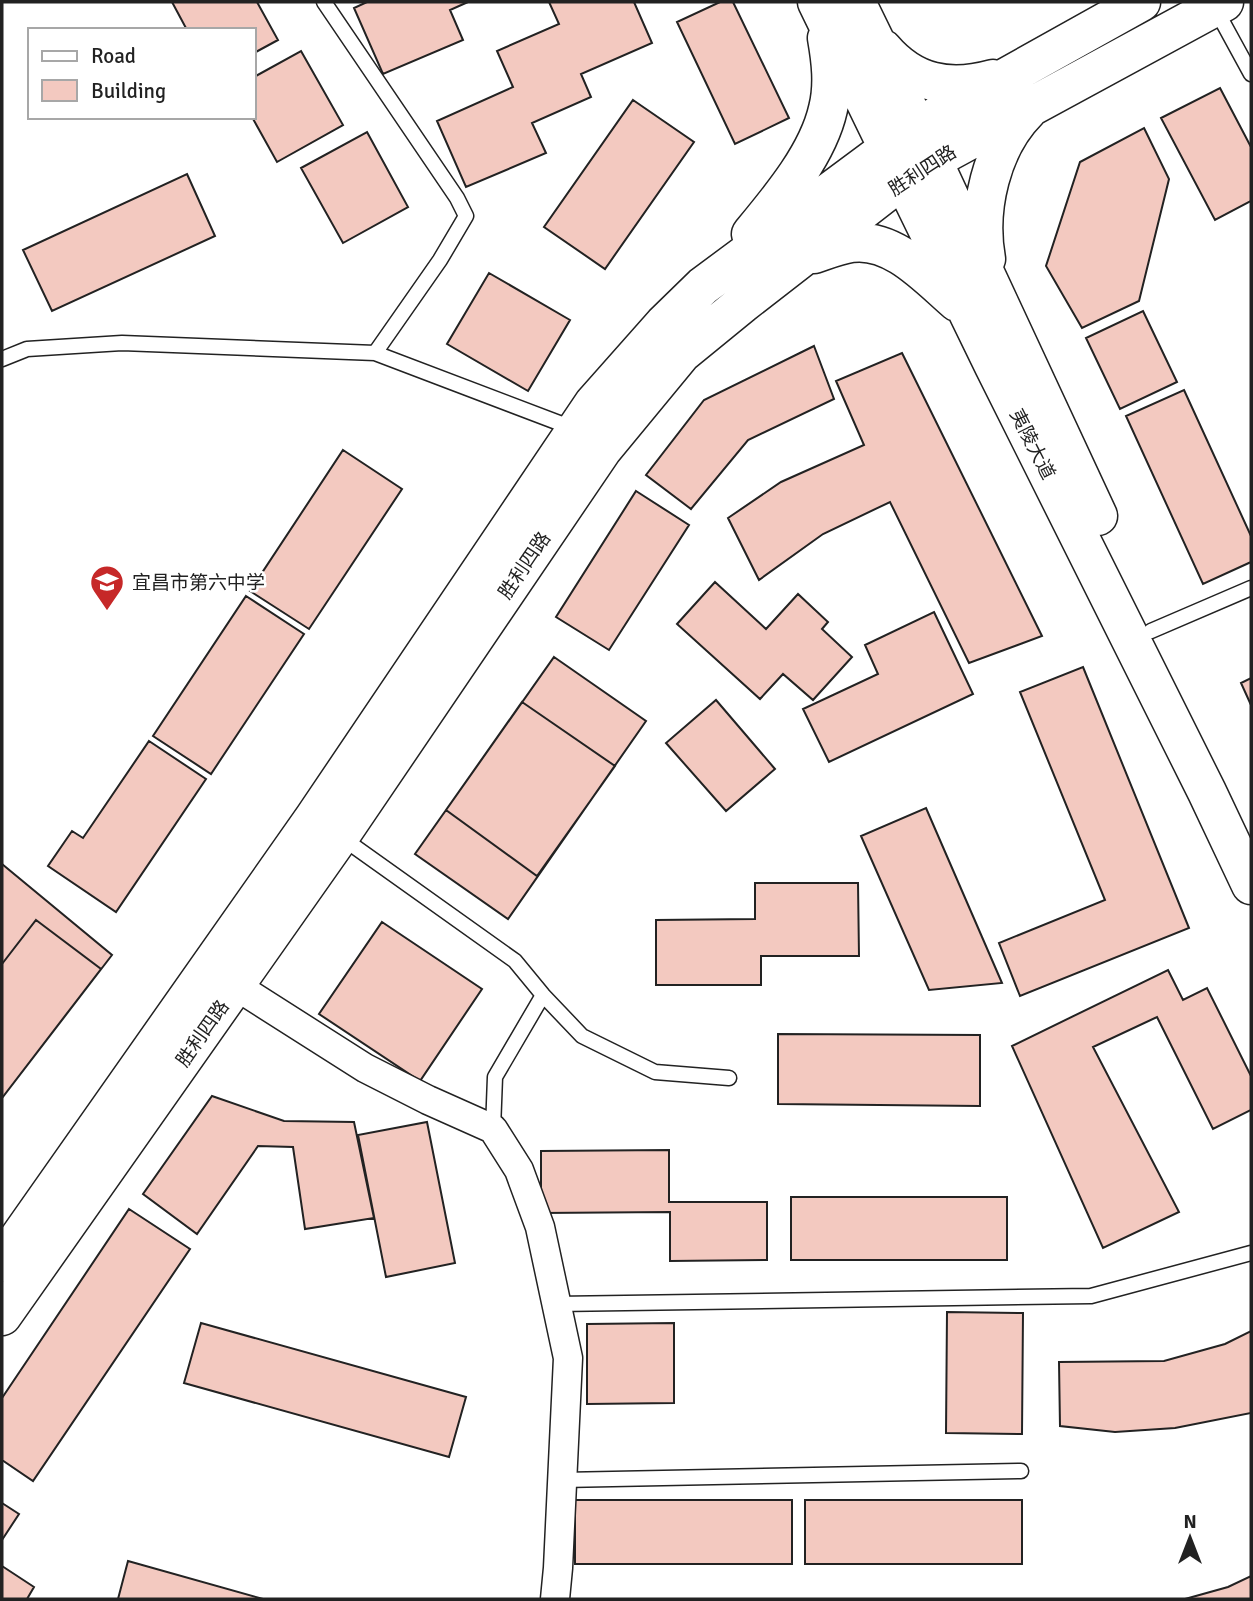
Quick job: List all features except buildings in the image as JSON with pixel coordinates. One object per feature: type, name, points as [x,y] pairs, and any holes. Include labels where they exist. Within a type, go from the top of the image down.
[{"type":"main road","name":"夷陵大道","points":[[856,2],[873,37],[910,154]]},
{"type":"main road","name":"胜利四路","points":[[2,1315],[236,986],[602,450],[682,353],[802,257],[910,154],[1012,74],[1141,2]]},
{"type":"main road","name":"夷陵大道","points":[[817,4],[910,154],[1251,885]]},
{"type":"main road","points":[[718,275],[767,216],[809,155],[820,134],[828,108],[831,65],[826,32],[817,4]]},
{"type":"main road","name":"胜利四路","points":[[6,1247],[314,818],[594,403],[664,324],[718,275],[910,154],[1032,106],[1220,4]]},
{"type":"main road","points":[[873,37],[895,63],[912,75],[928,81],[954,85],[978,83],[1012,74]]},
{"type":"main road","points":[[802,257],[852,243],[882,246],[979,300],[983,210],[989,182],[1016,122],[1032,106]]},
{"type":"main road","name":"夷陵大道","points":[[979,300],[1151,631],[1251,833]]},
{"type":"street","points":[[236,986],[365,1068],[493,1129],[519,1170],[540,1227],[568,1358],[555,1599]]},
{"type":"lane","points":[[324,2],[457,198],[466,216],[440,260],[375,353]]},
{"type":"lane","points":[[1220,4],[1251,74]]},
{"type":"lane","points":[[2,359],[27,349],[122,343],[375,353],[576,429]]},
{"type":"lane","points":[[1151,631],[1251,588]]},
{"type":"lane","points":[[340,836],[515,961],[582,1036],[655,1072],[729,1078]]},
{"type":"lane","points":[[493,1129],[495,1077],[543,995]]},
{"type":"lane","points":[[556,1304],[1091,1296],[1251,1253]]},
{"type":"lane","points":[[562,1480],[1021,1471]]},
{"type":"place","name":"宜昌市第六中学","points":[[107,612]]}]
